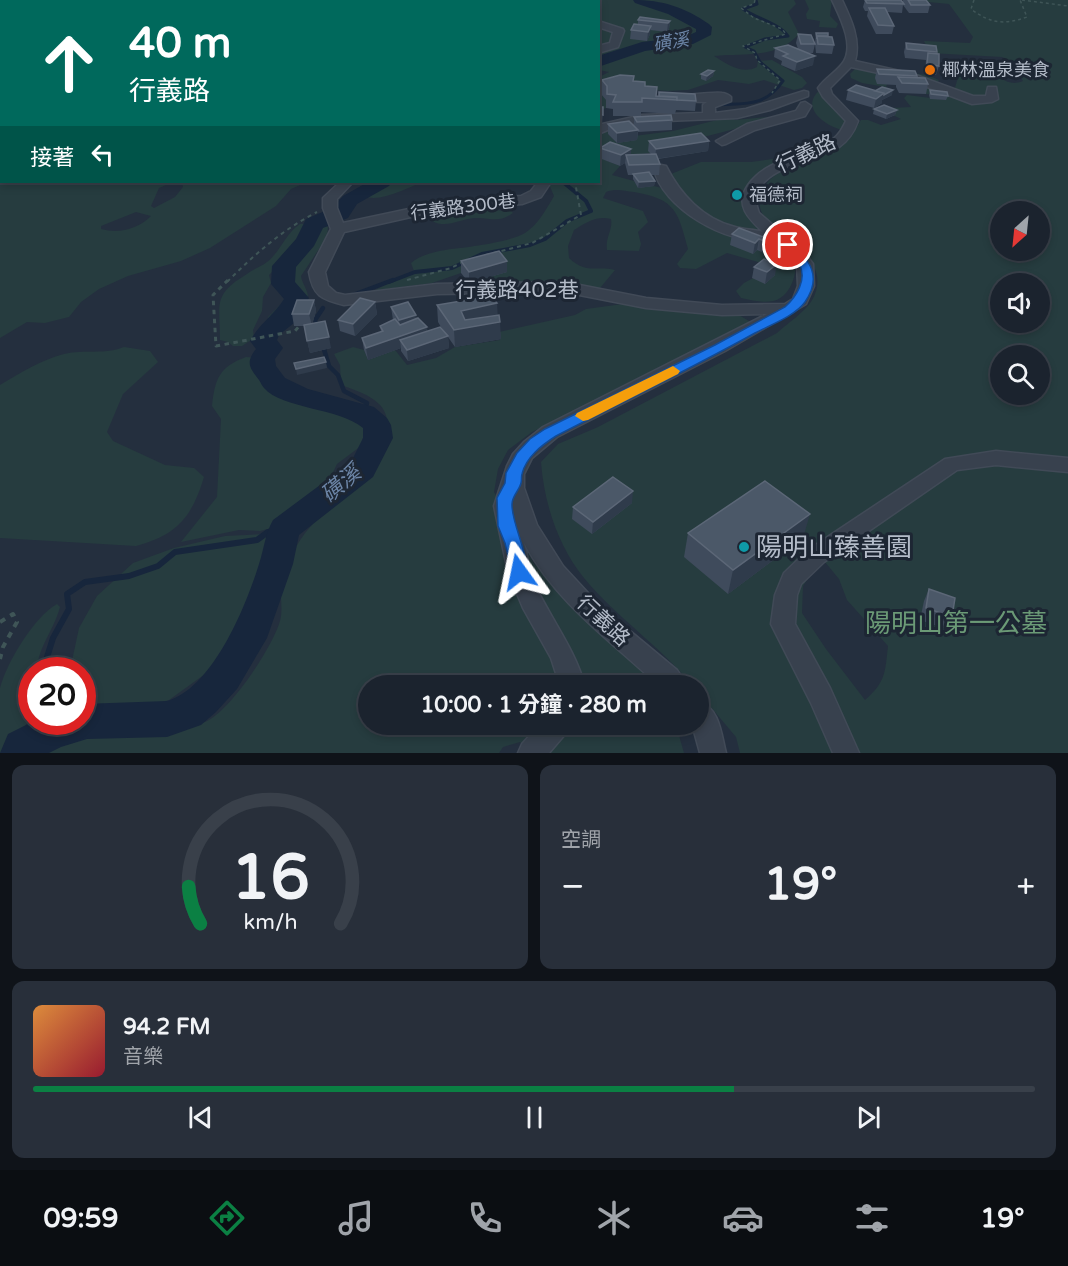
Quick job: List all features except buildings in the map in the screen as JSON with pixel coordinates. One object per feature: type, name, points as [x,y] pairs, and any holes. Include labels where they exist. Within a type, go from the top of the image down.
[{"type":"street","points":[[600,129],[611,124],[637,120],[709,116],[736,118],[780,113],[808,92],[830,80],[849,63],[852,46],[837,0]]},
{"type":"street","points":[[600,25],[620,31],[614,45]]},
{"type":"street","points":[[600,49],[623,40],[628,33]]},
{"type":"street","points":[[849,63],[909,76],[972,100],[992,99],[992,89]]},
{"type":"street","name":"行義路","points":[[663,675],[605,626],[559,579],[526,527],[513,484],[514,473],[523,456],[543,437],[789,309],[800,301],[808,274],[805,264],[799,255],[753,215],[748,207],[755,182],[765,173],[826,148],[840,140],[851,129],[852,121],[827,95],[824,88],[830,80]]},
{"type":"street","points":[[723,141],[751,126],[801,113],[808,92]]},
{"type":"street","points":[[667,99],[703,99],[721,96],[726,99],[710,105],[709,116]]},
{"type":"street","points":[[661,169],[661,174],[677,196],[713,225],[745,234],[776,235]]},
{"type":"street","name":"行義路402巷","points":[[345,183],[332,195],[329,202],[335,220],[317,272],[320,288],[330,296],[341,300],[437,289],[564,287],[646,303],[740,310],[789,309]]},
{"type":"street","name":"行義路300巷","points":[[335,220],[442,206],[522,200],[540,190],[544,183]]},
{"type":"street","points":[[846,753],[821,696],[783,624],[786,595],[792,579],[816,556],[952,464],[996,458],[1068,465]]},
{"type":"street","points":[[513,484],[507,491],[504,506],[506,526],[513,543],[519,572],[565,662],[569,675]]},
{"type":"street","points":[[531,753],[548,735]]},
{"type":"street","points":[[708,735],[712,753]]},
{"type":"path","points":[[755,0],[754,4],[741,8],[754,18],[782,29],[786,34],[782,37],[764,38],[743,46],[755,53],[757,60],[780,80],[770,94]]},
{"type":"path","points":[[974,0],[971,9],[987,22],[1007,25],[1027,17],[1021,0],[1068,6]]},
{"type":"path","points":[[477,258],[532,243],[581,215],[582,208],[575,183]]},
{"type":"path","points":[[301,321],[300,326],[295,330],[247,342],[216,346],[213,295],[255,254],[295,223],[312,214]]},
{"type":"path","points":[[384,295],[390,288],[416,275],[448,269],[471,259]]},
{"type":"path","points":[[0,622],[14,614],[17,622],[3,647],[0,659]]},
{"type":"green space","points":[[600,0],[794,0],[796,4],[788,12],[799,34],[781,48],[760,53],[714,56],[735,68],[746,70],[757,67],[758,61],[772,60],[802,77],[807,83],[802,88],[794,90],[764,80],[749,84],[718,80],[688,90],[668,91],[603,86],[600,90],[600,76],[609,72],[600,70]]},
{"type":"green space","points":[[805,0],[832,0],[830,16],[838,24],[836,28],[819,27],[820,21],[807,19],[806,14],[809,9]]},
{"type":"green space","name":"陽明山第一公墓","points":[[908,0],[1068,0],[1068,753],[740,753],[736,737],[709,705],[709,675],[683,675],[610,606],[575,566],[560,538],[549,508],[541,462],[558,444],[598,427],[777,333],[799,315],[809,305],[815,294],[817,278],[813,265],[804,253],[769,223],[762,213],[760,202],[763,189],[779,173],[827,154],[842,145],[861,120],[881,125],[901,119],[887,112],[891,108],[911,107],[904,98],[907,95],[946,100],[945,96],[926,94],[912,80],[887,84],[886,87],[862,83],[851,78],[850,74],[858,66],[927,75],[939,80],[931,89],[944,94],[954,91],[961,67],[967,64],[991,67],[997,75],[1009,82],[1023,81],[1011,61],[1002,57],[930,53],[924,41],[970,43],[973,37],[949,4]],"holes":[[[825,562],[839,579],[847,600],[888,646],[881,682],[865,700],[802,613],[803,586],[813,571]]]},
{"type":"green space","points":[[600,90],[606,100],[606,108],[600,111]]},
{"type":"green space","points":[[820,90],[849,125],[842,130],[822,120],[813,109],[814,96]]},
{"type":"green space","points":[[768,117],[770,120],[649,151],[650,153],[600,158],[600,132],[608,132],[617,143],[634,136],[673,131],[725,118],[735,120]]},
{"type":"green space","points":[[600,158],[620,166],[612,175],[634,181],[638,187],[654,186],[666,189],[679,187],[671,180],[671,174],[701,162],[751,162],[779,158],[784,160],[764,172],[748,188],[744,197],[744,206],[748,216],[757,227],[786,249],[794,264],[795,275],[788,291],[777,300],[764,302],[741,298],[736,291],[744,283],[773,267],[772,262],[758,262],[727,253],[696,269],[680,268],[677,264],[688,249],[678,217],[673,209],[667,203],[648,195],[617,190],[606,192],[603,198],[643,211],[648,222],[638,232],[641,244],[639,251],[607,250],[611,219],[606,218],[591,220],[574,230],[568,246],[569,258],[575,263],[587,268],[615,270],[600,288],[563,285],[548,281],[530,284],[473,282],[461,273],[432,283],[373,291],[414,271],[411,263],[425,255],[500,241],[525,233],[538,221],[554,196],[548,183],[600,183]]},
{"type":"green space","points":[[0,183],[171,183],[159,188],[151,206],[154,208],[175,197],[183,187],[182,183],[305,183],[291,189],[276,206],[210,248],[181,261],[128,276],[99,289],[81,302],[69,317],[45,323],[27,322],[0,338]],"holes":[[[136,212],[151,216],[128,229],[115,231],[101,229],[101,226]]]},
{"type":"green space","points":[[379,183],[421,183],[384,197],[369,198],[363,195]]},
{"type":"green space","points":[[478,209],[513,213],[498,219],[475,218],[443,224],[432,221],[438,217]]},
{"type":"green space","points":[[300,224],[305,224],[299,246],[317,229],[328,227],[327,237],[301,276],[308,296],[306,305],[288,325],[275,327],[270,324],[268,317],[283,302],[286,294],[282,287],[280,264],[269,275],[271,283],[263,297],[262,311],[253,330],[254,338],[242,346],[233,346],[220,340],[219,309],[223,295],[236,281],[272,258],[290,233]]},
{"type":"green space","points":[[623,304],[728,313],[739,315],[752,323],[532,432],[508,450],[498,469],[494,492],[534,564],[647,675],[358,675],[358,735],[679,735],[684,753],[531,753],[520,742],[503,747],[499,753],[35,753],[64,735],[96,735],[96,726],[193,726],[215,716],[238,692],[260,661],[276,632],[280,621],[282,575],[300,540],[316,521],[375,466],[383,450],[387,427],[384,410],[372,398],[341,385],[340,365],[334,354],[353,347],[364,350],[368,360],[395,350],[407,365],[436,358],[455,347],[500,340],[499,332],[575,315],[586,309]]},
{"type":"green space","points":[[124,347],[150,351],[158,362],[123,394],[107,432],[113,441],[165,465],[194,468],[204,477],[188,514],[172,530],[150,542],[136,546],[0,538],[0,385],[31,367],[64,354],[109,351]]},
{"type":"green space","points":[[246,357],[258,358],[261,361],[273,389],[363,419],[365,430],[361,446],[337,464],[324,491],[298,504],[272,528],[260,531],[239,530],[181,542],[217,497],[221,419],[212,406],[217,381],[230,365]]},
{"type":"green space","points":[[266,534],[272,539],[237,636],[212,669],[169,700],[138,709],[96,706],[96,657],[73,657],[79,628],[97,596],[133,563],[174,548],[225,536]]},
{"type":"green space","points":[[57,604],[60,607],[39,657],[18,657],[19,735],[9,751],[0,753],[0,688],[22,641],[48,610]]},
{"type":"waterway","name":"磺溪","points":[[600,61],[642,47],[688,41],[703,35],[704,27],[690,18],[665,7],[640,0]]},
{"type":"waterway","points":[[717,105],[754,102],[769,95],[783,81],[760,62],[754,51],[745,47],[765,39],[788,36],[773,24],[743,9],[757,4],[756,0]]},
{"type":"waterway","name":"磺溪","points":[[18,753],[22,747],[52,731],[87,721],[167,719],[187,713],[203,700],[224,677],[249,638],[276,564],[284,529],[362,469],[378,438],[377,425],[364,414],[298,395],[275,384],[263,369],[262,359],[270,348],[263,341],[268,331],[285,318],[297,298],[283,284],[284,266],[306,241],[314,224],[340,213],[350,200],[380,183]]},
{"type":"waterway","points":[[389,282],[415,272],[452,268],[482,254],[530,245],[545,239],[567,221],[591,211],[586,201],[564,183]]},
{"type":"waterway","points":[[353,295],[393,280]]},
{"type":"waterway","points":[[317,327],[315,320],[323,308]]},
{"type":"waterway","points":[[323,346],[329,366],[338,375],[344,391],[367,403],[364,414]]},
{"type":"waterway","points":[[47,657],[53,638],[69,609],[67,594],[85,582],[129,576],[158,566],[175,552],[257,540],[268,532],[284,529]]},
{"type":"waterway","points":[[22,747],[30,735]]},
{"type":"slow traffic","points":[[583,416],[673,371]]},
{"type":"place","name":"椰林溫泉美食","points":[[930,70]]},
{"type":"place","name":"福德祠","points":[[737,195]]},
{"type":"place","name":"陽明山臻善園","points":[[744,547]]},
{"type":"route","points":[[519,572],[513,543],[506,526],[504,498],[513,484],[514,473],[523,456],[535,442],[550,432],[719,347],[800,301],[808,274],[799,255],[788,245]]}]
